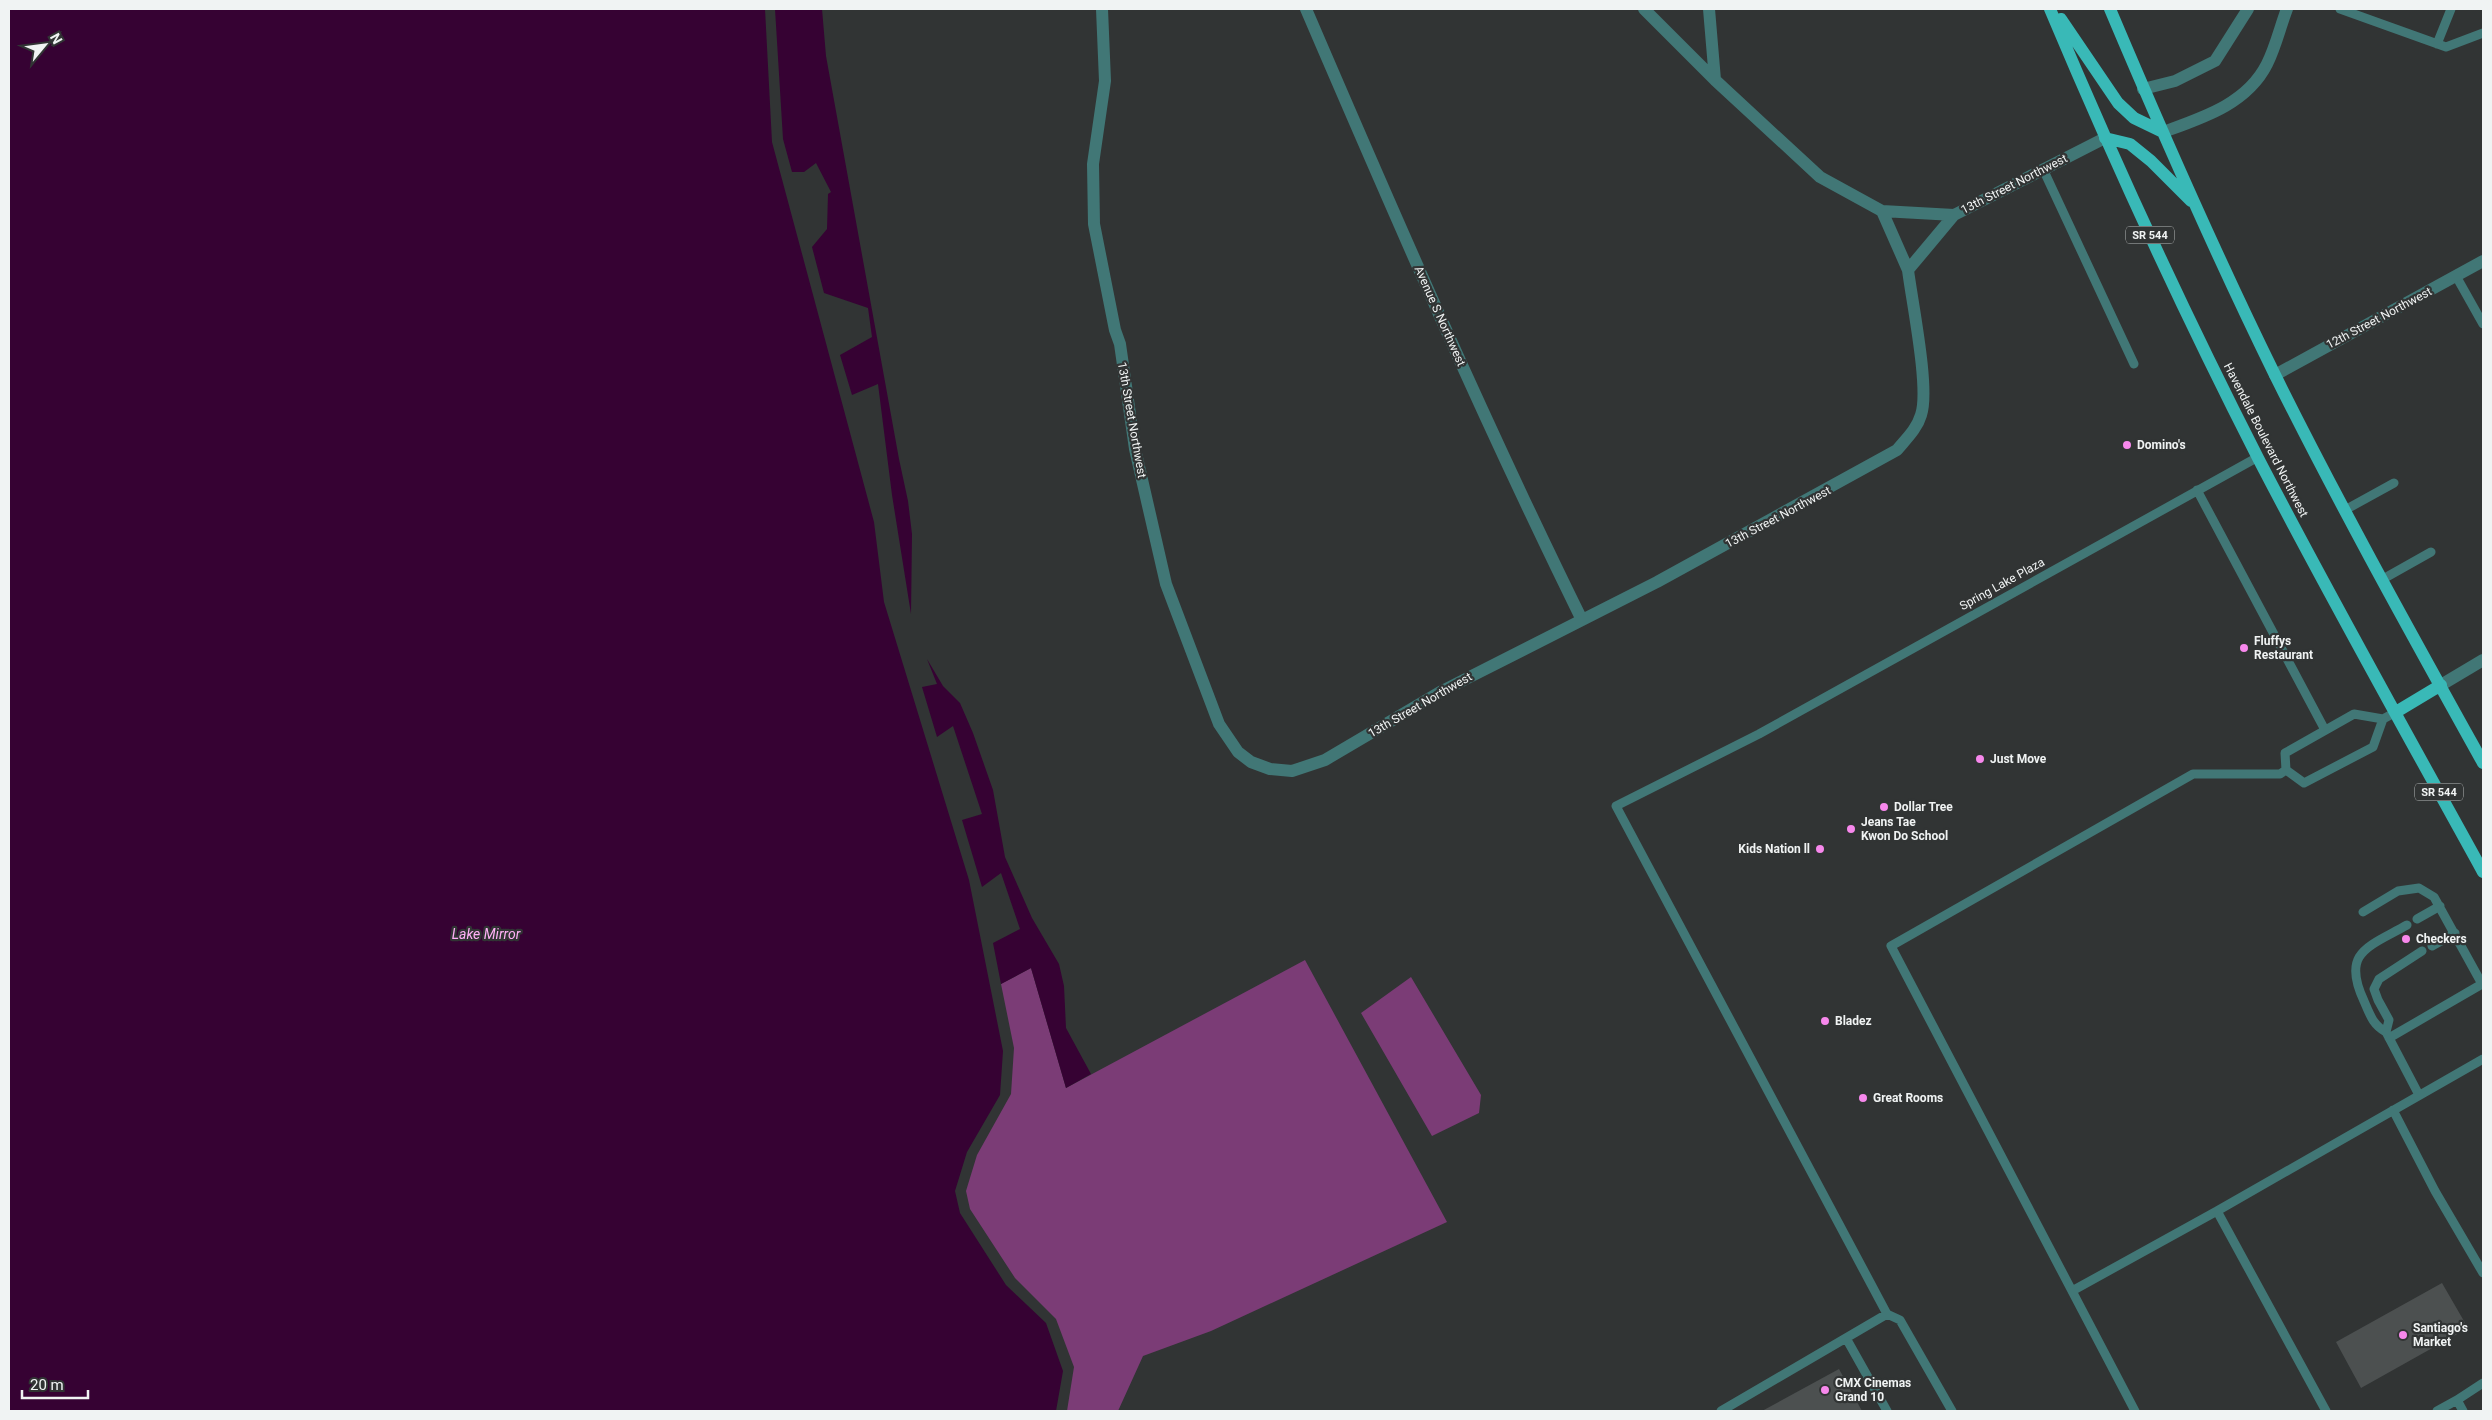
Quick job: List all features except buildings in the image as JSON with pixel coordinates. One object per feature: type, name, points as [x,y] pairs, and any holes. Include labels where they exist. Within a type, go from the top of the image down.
[{"type":"main road","points":[[2052,9],[2118,103],[2134,118],[2163,132]]},
{"type":"main road","name":"Havendale Boulevard Northwest","points":[[2052,9],[2104,138],[2258,457],[2483,872]]},
{"type":"main road","points":[[2110,9],[2143,89],[2275,375],[2345,510],[2483,763]]},
{"type":"main road","points":[[2104,138],[2130,144],[2151,161],[2198,208]]},
{"type":"main road","points":[[2396,712],[2441,685]]},
{"type":"street","name":"13th Street Northwest","points":[[1102,9],[1106,81],[1093,164],[1094,224],[1115,330],[1120,344],[1136,449],[1166,584],[1219,724],[1238,752],[1251,762],[1270,769],[1292,771],[1312,766],[1442,690],[1657,582],[1898,450],[1912,433],[1921,415],[1924,394],[1908,270],[1954,214],[2104,138]]},
{"type":"street","name":"Avenue S Northwest","points":[[1306,9],[1512,478],[1582,620]]},
{"type":"street","points":[[1644,9],[1715,80],[1820,177],[1882,211],[1954,214]]},
{"type":"street","points":[[1709,9],[1715,80]]},
{"type":"street","points":[[2143,89],[2176,81],[2215,61],[2248,9]]},
{"type":"street","points":[[2163,132],[2209,116],[2241,96],[2267,65],[2287,9]]},
{"type":"street","points":[[1882,211],[1908,270]]},
{"type":"street","name":"12th Street Northwest","points":[[2275,375],[2483,261]]},
{"type":"street","points":[[2441,685],[2483,660]]},
{"type":"lane","points":[[2340,9],[2446,47],[2483,33]]},
{"type":"lane","points":[[2437,44],[2451,9]]},
{"type":"lane","points":[[2043,169],[2134,364]]},
{"type":"lane","points":[[2456,276],[2483,324]]},
{"type":"lane","name":"Spring Lake Plaza","points":[[1887,1314],[1616,806],[1759,734],[2258,457]]},
{"type":"lane","points":[[2345,510],[2394,483]]},
{"type":"lane","points":[[2197,490],[2325,730]]},
{"type":"lane","points":[[2383,579],[2431,552]]},
{"type":"lane","points":[[2383,719],[2373,747],[2304,784],[2286,770],[2285,753],[2354,714],[2383,719],[2396,712]]},
{"type":"lane","points":[[2135,1411],[1891,946],[2193,774],[2280,774],[2286,770]]},
{"type":"lane","points":[[2362,912],[2398,891],[2419,888],[2434,897],[2440,906],[2482,984],[2388,1035]]},
{"type":"lane","points":[[2417,919],[2440,906]]},
{"type":"lane","points":[[2407,925],[2362,951],[2354,969],[2356,983],[2376,1027],[2388,1035],[2420,1096]]},
{"type":"lane","points":[[2432,946],[2455,933]]},
{"type":"lane","points":[[2388,1035],[2389,1020],[2374,988],[2379,979],[2422,951]]},
{"type":"lane","points":[[2072,1291],[2217,1211],[2483,1059]]},
{"type":"lane","points":[[2393,1110],[2435,1191],[2483,1273]]},
{"type":"lane","points":[[2217,1211],[2326,1411]]},
{"type":"lane","points":[[1721,1411],[1887,1314],[1900,1320],[1952,1411]]},
{"type":"lane","points":[[1846,1338],[1887,1411]]},
{"type":"lane","points":[[2437,1411],[2483,1383]]},
{"type":"lane","points":[[2457,1400],[2463,1411]]},
{"type":"shaded area","points":[[1305,960],[1447,1222],[1211,1331],[1143,1356],[1118,1411],[1067,1411],[1074,1367],[1056,1319],[1015,1278],[970,1209],[966,1191],[977,1155],[1011,1094],[1014,1048],[1001,984],[1031,968],[1066,1088]]},
{"type":"shaded area","points":[[1411,977],[1481,1095],[1479,1113],[1432,1136],[1361,1013]]},
{"type":"water","name":"Lake Mirror","points":[[9,9],[765,9],[772,142],[874,522],[884,602],[969,880],[1003,1051],[1000,1095],[967,1152],[955,1191],[960,1213],[1006,1285],[1046,1323],[1063,1371],[1056,1411],[9,1411]]},
{"type":"water","points":[[775,9],[822,9],[826,56],[908,501],[912,534],[911,614],[892,495],[878,384],[852,395],[840,355],[872,337],[868,308],[824,293],[812,247],[827,229],[828,194],[831,192],[816,163],[804,172],[792,172],[783,139]]},
{"type":"water","points":[[927,659],[943,686],[960,703],[973,733],[993,790],[1005,857],[1032,918],[1059,964],[1064,986],[1066,1028],[1091,1074],[1066,1088],[1031,968],[1001,984],[993,943],[1020,929],[1001,873],[982,887],[962,820],[982,814],[953,726],[937,737],[922,687],[937,684]]},
{"type":"place","name":"Domino's","points":[[2127,445]]},
{"type":"place","name":"Fluffys Restaurant","points":[[2244,648]]},
{"type":"place","name":"Just Move","points":[[1980,759]]},
{"type":"place","name":"Dollar Tree","points":[[1884,807]]},
{"type":"place","name":"Jeans Tae Kwon Do School","points":[[1851,829]]},
{"type":"place","name":"Kids Nation ll","points":[[1820,849]]},
{"type":"place","name":"Checkers","points":[[2406,939]]},
{"type":"place","name":"Bladez","points":[[1825,1021]]},
{"type":"place","name":"Great Rooms","points":[[1863,1098]]},
{"type":"place","name":"Santiago's Market","points":[[2403,1335]]},
{"type":"place","name":"CMX Cinemas Grand 10","points":[[1825,1390]]}]
